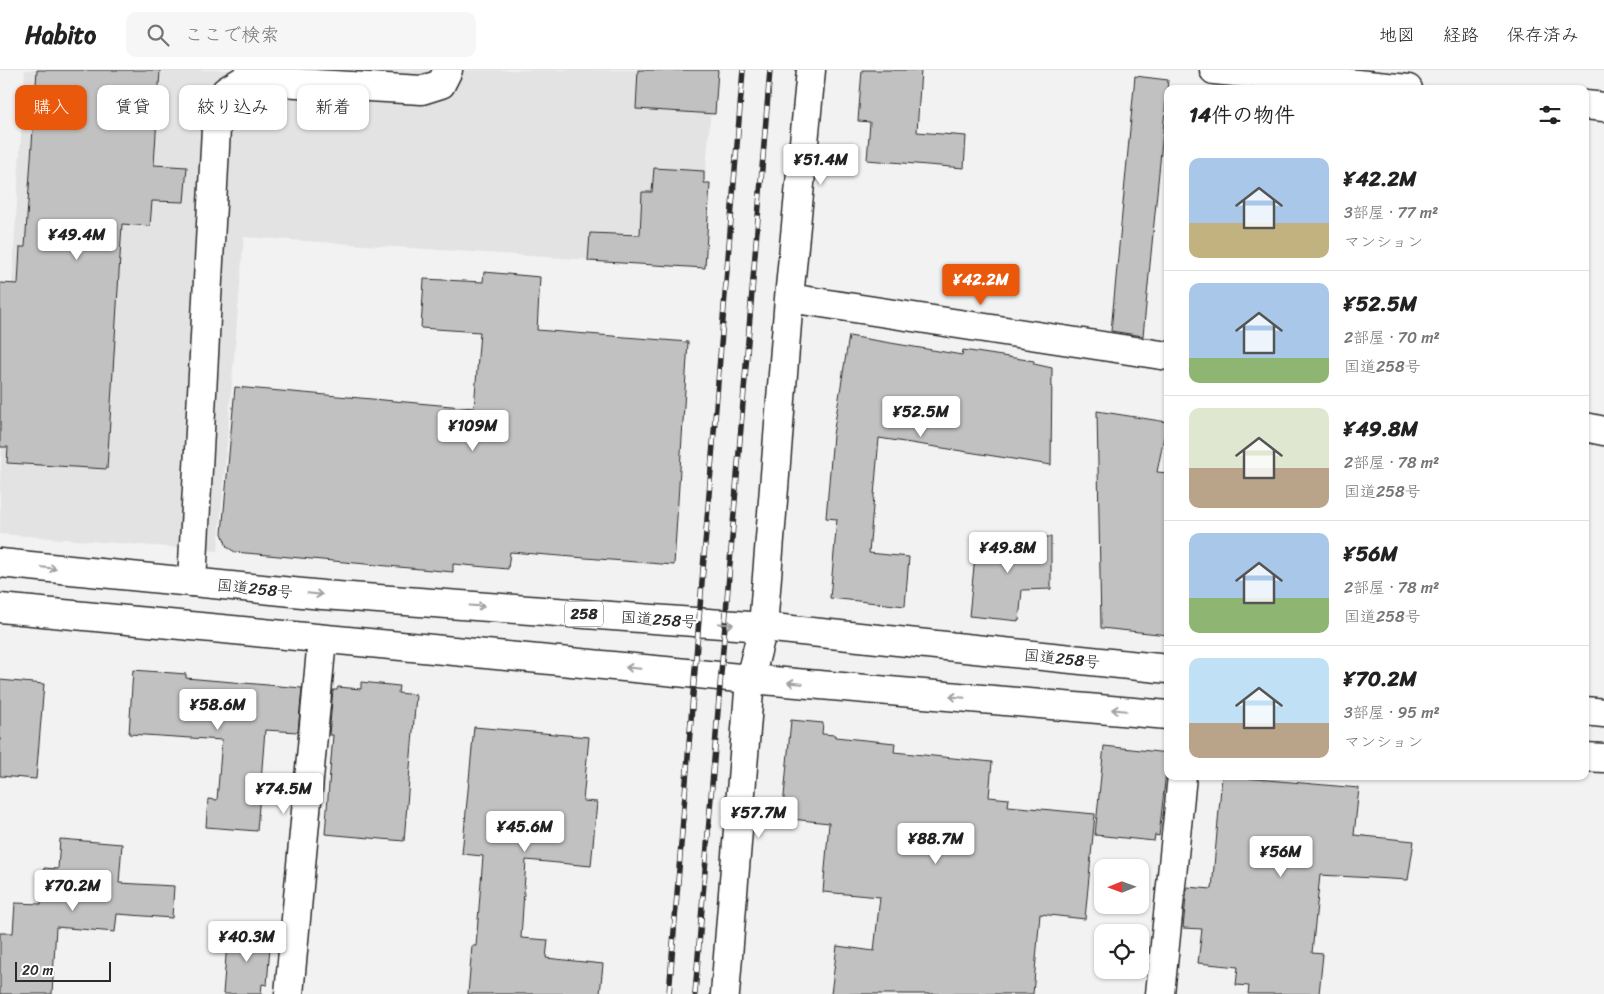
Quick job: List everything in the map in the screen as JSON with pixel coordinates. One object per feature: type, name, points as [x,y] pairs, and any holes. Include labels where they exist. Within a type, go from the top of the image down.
[{"type":"main road","points":[[192,582],[217,110],[226,91],[244,80],[422,90],[441,84],[448,70]]},
{"type":"main road","points":[[725,994],[750,680],[763,627],[789,298],[811,70]]},
{"type":"main road","points":[[1214,70],[1372,85]]},
{"type":"main road","points":[[1589,105],[1604,107]]},
{"type":"main road","points":[[789,298],[1164,355]]},
{"type":"main road","points":[[1589,429],[1604,431]]},
{"type":"main road","name":"国道258号","points":[[0,563],[322,595],[763,627],[1164,670]]},
{"type":"main road","points":[[0,608],[750,680],[1164,715]]},
{"type":"main road","points":[[290,994],[322,639]]},
{"type":"main road","points":[[1589,711],[1604,713]]},
{"type":"main road","points":[[1589,757],[1604,758]]},
{"type":"main road","points":[[1160,994],[1182,780]]},
{"type":"shaded area","points":[[25,70],[714,70],[698,267],[244,237],[218,551],[0,534],[0,479],[21,130],[87,130],[87,85],[24,85]]},
{"type":"building","points":[[37,70],[160,70],[159,85],[97,85],[97,130],[156,130],[154,165],[187,167],[184,202],[152,201],[150,226],[122,224],[107,469],[7,463],[8,447],[0,447],[0,283],[18,284],[20,247],[25,247],[33,130],[87,130],[87,85],[36,85]]},
{"type":"building","points":[[638,70],[718,70],[715,114],[636,109]]},
{"type":"building","points":[[862,70],[921,70],[917,132],[966,136],[964,168],[867,160],[870,122],[858,121]]},
{"type":"building","points":[[1135,76],[1168,80],[1168,85],[1164,85],[1164,121],[1143,336],[1111,331]]},
{"type":"building","points":[[654,168],[704,171],[704,183],[710,183],[705,268],[588,261],[590,233],[640,235],[642,192],[652,192]]},
{"type":"building","points":[[484,272],[540,277],[537,330],[688,342],[674,565],[510,552],[508,569],[453,564],[453,572],[235,552],[227,547],[222,533],[235,387],[474,408],[480,332],[421,328],[424,279],[483,282]]},
{"type":"building","points":[[849,336],[962,355],[963,350],[1034,361],[1034,364],[1052,368],[1051,465],[879,438],[869,553],[909,557],[905,606],[830,598],[837,519],[826,518],[833,435]]},
{"type":"building","points":[[1097,411],[1164,422],[1164,437],[1157,472],[1164,473],[1164,635],[1101,628]]},
{"type":"building","points":[[977,537],[1051,537],[1051,589],[1022,590],[1019,621],[969,616]]},
{"type":"building","points":[[133,670],[186,674],[186,678],[302,688],[298,732],[265,730],[257,831],[206,827],[208,799],[217,800],[222,740],[129,734]]},
{"type":"building","points":[[0,680],[44,684],[36,779],[0,776]]},
{"type":"building","points":[[361,682],[399,686],[398,693],[416,695],[404,841],[325,834],[333,735],[329,735],[333,690],[337,690],[338,687],[361,689]]},
{"type":"building","points":[[791,720],[823,723],[822,734],[835,735],[835,737],[895,743],[894,752],[992,762],[989,797],[1009,799],[1008,806],[1095,814],[1085,919],[1040,914],[1033,994],[831,994],[837,946],[874,951],[880,897],[823,892],[829,823],[782,818]]},
{"type":"building","points":[[474,727],[589,737],[583,801],[597,802],[591,866],[526,860],[521,938],[548,940],[546,958],[603,964],[600,994],[468,994],[472,946],[476,946],[483,856],[462,854]]},
{"type":"building","points":[[1104,746],[1164,753],[1165,780],[1159,836],[1155,835],[1154,841],[1095,835]]},
{"type":"building","points":[[1222,780],[1268,780],[1359,788],[1354,835],[1414,841],[1408,880],[1320,875],[1312,953],[1323,954],[1319,994],[1248,994],[1249,986],[1236,985],[1238,967],[1198,963],[1202,929],[1183,928],[1187,887],[1212,889]]},
{"type":"building","points":[[60,839],[122,844],[119,883],[174,886],[172,918],[117,914],[115,932],[56,927],[52,994],[0,994],[0,933],[13,933],[15,903],[41,904],[44,868],[58,869]]},
{"type":"building","points":[[233,931],[271,934],[267,985],[262,984],[261,994],[223,994],[227,943],[232,944]]},
{"type":"railway","points":[[669,994],[743,70]]},
{"type":"railway","points":[[695,994],[770,70]]}]
